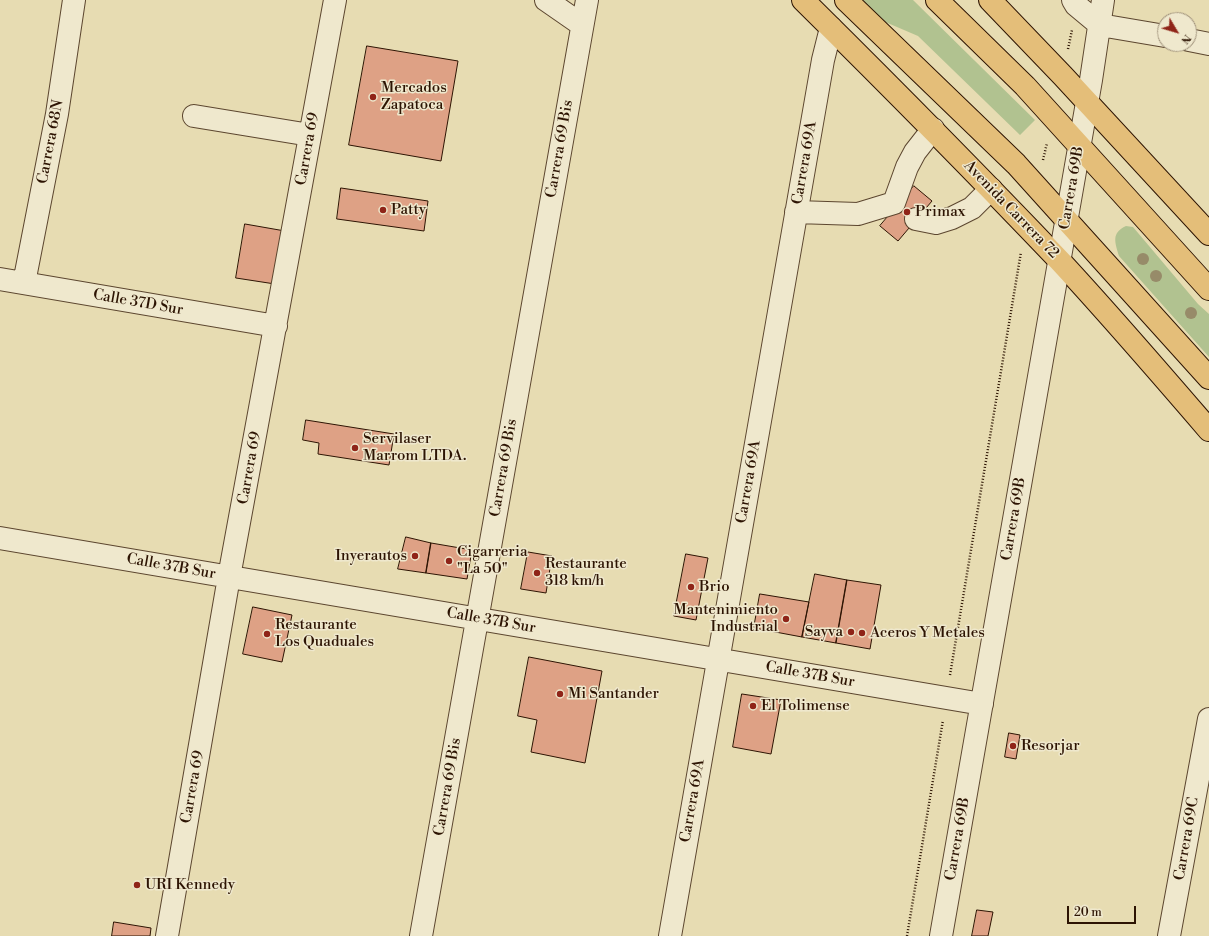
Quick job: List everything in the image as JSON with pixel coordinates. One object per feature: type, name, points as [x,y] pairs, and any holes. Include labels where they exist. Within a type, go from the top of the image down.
[{"type":"highway","name":"Avenida Carrera 72","points":[[802,0],[933,129],[1027,227],[1147,358],[1209,430]]},
{"type":"highway","points":[[846,0],[994,142],[1036,186],[1209,378]]},
{"type":"highway","points":[[937,0],[1002,62],[1053,116],[1209,289]]},
{"type":"highway","points":[[990,0],[1207,229]]},
{"type":"street","name":"Carrera 68N","points":[[24,283],[57,114],[74,0]]},
{"type":"street","name":"Carrera 69","points":[[167,936],[229,577],[335,0]]},
{"type":"street","points":[[546,0],[582,25]]},
{"type":"street","name":"Carrera 69 Bis","points":[[421,936],[587,0]]},
{"type":"street","points":[[1073,0],[1076,5],[1100,25],[1157,35]]},
{"type":"street","name":"Carrera 69B","points":[[941,936],[1080,146],[1103,0]]},
{"type":"street","name":"Carrera 69A","points":[[670,936],[796,212],[823,60],[831,28]]},
{"type":"street","points":[[1197,42],[1209,44]]},
{"type":"street","points":[[194,116],[310,135]]},
{"type":"street","points":[[796,212],[858,214],[896,204],[907,166],[915,152],[933,129]]},
{"type":"street","points":[[916,219],[936,223],[952,218],[972,208],[991,189]]},
{"type":"street","name":"Calle 37D Sur","points":[[0,279],[276,326]]},
{"type":"street","name":"Calle 37B Sur","points":[[0,538],[982,704]]},
{"type":"street","name":"Carrera 69C","points":[[1169,936],[1209,719]]},
{"type":"path","points":[[1036,186],[1053,116]]},
{"type":"path","points":[[907,936],[1020,256],[1027,227]]},
{"type":"green space","points":[[861,0],[913,0],[1035,120],[1020,135],[918,36],[883,21]]},
{"type":"green space","points":[[1126,226],[1133,227],[1198,304],[1209,314],[1209,357],[1119,256],[1115,238],[1118,232]]},
{"type":"building","points":[[367,46],[458,61],[441,161],[349,145]]},
{"type":"building","name":"Primax","points":[[914,186],[932,201],[898,241],[880,226]]},
{"type":"building","name":"Patty","points":[[341,188],[428,201],[424,231],[337,219]]},
{"type":"building","points":[[245,224],[285,231],[275,284],[236,278]]},
{"type":"building","name":"Servilaser Marrom LTDA.","points":[[306,420],[394,434],[389,465],[318,454],[319,443],[303,440]]},
{"type":"building","name":"Inyerautos","points":[[406,537],[431,543],[426,573],[398,569]]},
{"type":"building","name":"Cigarreria \"La 50\"","points":[[431,543],[472,550],[467,579],[426,573]]},
{"type":"building","name":"Restaurante 318 km/h","points":[[528,552],[552,556],[546,593],[521,589]]},
{"type":"building","name":"Brio","points":[[686,554],[708,558],[696,620],[674,616]]},
{"type":"building","points":[[815,574],[847,580],[836,643],[802,637]]},
{"type":"building","points":[[847,580],[881,585],[870,649],[836,643]]},
{"type":"building","points":[[760,594],[809,602],[802,637],[754,628]]},
{"type":"building","name":"Restaurante Los Quaduales","points":[[253,607],[292,615],[282,662],[243,654]]},
{"type":"building","name":"Mi Santander","points":[[529,657],[602,671],[585,763],[531,752],[537,720],[518,716]]},
{"type":"building","points":[[742,694],[781,700],[771,754],[733,747]]},
{"type":"building","name":"Resorjar","points":[[1009,733],[1020,735],[1016,759],[1005,757]]},
{"type":"building","points":[[977,910],[993,912],[988,936],[972,936]]},
{"type":"building","points":[[114,922],[151,928],[150,936],[112,936]]},
{"type":"place","name":"Mercados Zapatoca","points":[[373,97]]},
{"type":"place","name":"Patty","points":[[383,210]]},
{"type":"place","name":"Primax","points":[[907,212]]},
{"type":"place","name":"Servilaser Marrom LTDA.","points":[[355,448]]},
{"type":"place","name":"Inyerautos","points":[[415,556]]},
{"type":"place","name":"Cigarreria \"La 50\"","points":[[449,561]]},
{"type":"place","name":"Restaurante 318 km/h","points":[[537,573]]},
{"type":"place","name":"Brio","points":[[691,587]]},
{"type":"place","name":"Mantenimiento Industrial","points":[[786,619]]},
{"type":"place","name":"Sayva","points":[[851,632]]},
{"type":"place","name":"Aceros Y Metales","points":[[862,633]]},
{"type":"place","name":"Restaurante Los Quaduales","points":[[267,634]]},
{"type":"place","name":"Mi Santander","points":[[560,694]]},
{"type":"place","name":"El Tolimense","points":[[753,706]]},
{"type":"place","name":"Resorjar","points":[[1013,746]]},
{"type":"place","name":"URI Kennedy","points":[[137,885]]}]
